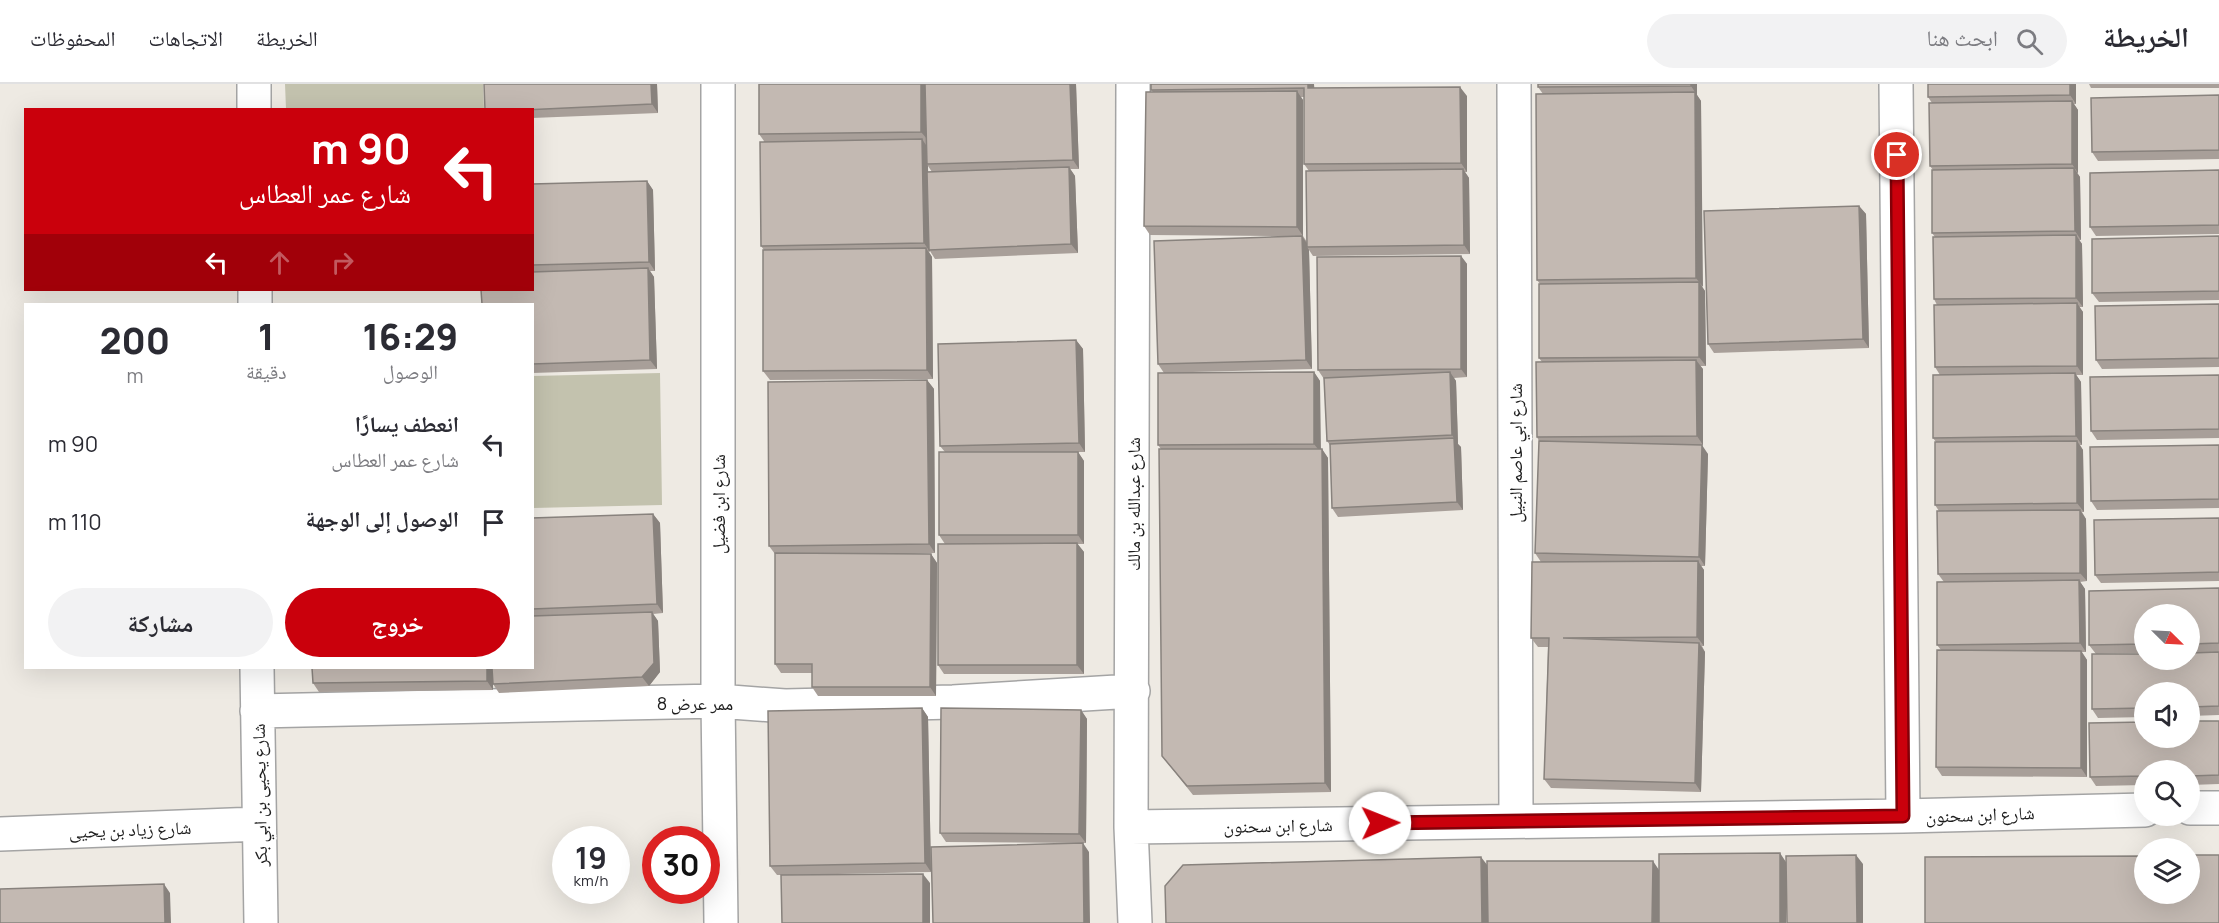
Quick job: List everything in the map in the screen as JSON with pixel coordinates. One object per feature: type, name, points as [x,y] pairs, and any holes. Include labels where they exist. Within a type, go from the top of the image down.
[{"type":"street","points":[[254,84],[254,108]]},
{"type":"street","name":"شارع ابن فضيل","points":[[718,84],[720,923]]},
{"type":"street","name":"شارع عبدالله بن مالك","points":[[1133,84],[1131,827],[1135,923]]},
{"type":"street","name":"شارع ابي عاصم النبيل","points":[[1514,84],[1516,821]]},
{"type":"street","points":[[1896,84],[1903,816]]},
{"type":"street","name":"شارع يحيى بن ابي بكر","points":[[257,669],[261,923]]},
{"type":"street","name":"ممر عرض 8","points":[[257,711],[718,701],[785,706],[953,702],[1133,692]]},
{"type":"street","points":[[2200,808],[2219,808]]},
{"type":"street","name":"شارع ابن سحنون","points":[[1131,827],[1903,816],[2134,810]]},
{"type":"street","name":"شارع زياد بن يحيى","points":[[0,834],[259,824]]},
{"type":"shaded area","points":[[285,84],[483,84],[484,108],[286,108]]},
{"type":"shaded area","points":[[660,373],[662,505],[534,508],[534,376]]},
{"type":"building","points":[[484,84],[651,84],[652,104],[534,109],[485,108]]},
{"type":"building","points":[[759,84],[921,84],[921,132],[759,134]]},
{"type":"building","points":[[925,84],[1070,84],[1073,160],[927,164]]},
{"type":"building","points":[[1151,84],[1308,84],[1308,88],[1460,87],[1461,163],[1304,164],[1304,88],[1151,90]]},
{"type":"building","points":[[1538,84],[1691,84],[1691,86],[1538,87]]},
{"type":"building","points":[[1928,84],[2070,84],[2070,95],[1928,97]]},
{"type":"building","points":[[1297,91],[1297,227],[1144,226],[1146,92]]},
{"type":"building","points":[[1695,92],[1696,278],[1537,280],[1536,94]]},
{"type":"building","points":[[2219,95],[2219,150],[2092,152],[2091,98]]},
{"type":"building","points":[[2072,101],[2072,164],[1930,166],[1929,103]]},
{"type":"building","points":[[922,139],[924,243],[761,246],[760,142]]},
{"type":"building","points":[[1069,167],[1071,244],[929,250],[927,172]]},
{"type":"building","points":[[2074,168],[2075,231],[1932,233],[1932,170]]},
{"type":"building","points":[[1463,169],[1464,245],[1307,247],[1306,171]]},
{"type":"building","points":[[2219,170],[2219,225],[2090,227],[2090,173]]},
{"type":"building","points":[[647,181],[649,262],[534,265],[534,184]]},
{"type":"building","points":[[1859,206],[1863,339],[1708,344],[1704,211]]},
{"type":"building","points":[[2076,235],[2076,298],[1934,299],[1933,237]]},
{"type":"building","points":[[1302,236],[1306,360],[1158,364],[1154,241]]},
{"type":"building","points":[[2219,236],[2219,291],[2092,293],[2092,239]]},
{"type":"building","points":[[926,248],[927,370],[763,371],[763,250]]},
{"type":"building","points":[[1461,256],[1461,369],[1318,370],[1317,257]]},
{"type":"building","points":[[648,268],[650,360],[534,364],[534,303],[482,303],[481,291],[534,291],[534,272]]},
{"type":"building","points":[[1699,282],[1699,357],[1539,358],[1539,284]]},
{"type":"building","points":[[2077,303],[2077,366],[1935,367],[1934,305]]},
{"type":"building","points":[[2219,304],[2219,358],[2096,360],[2095,306]]},
{"type":"building","points":[[1076,340],[1079,443],[940,446],[938,344]]},
{"type":"building","points":[[1696,360],[1697,436],[1537,437],[1536,362]]},
{"type":"building","points":[[1314,372],[1314,444],[1158,445],[1158,373]]},
{"type":"building","points":[[1450,372],[1452,435],[1327,441],[1324,378]]},
{"type":"building","points":[[2075,373],[2076,436],[1933,438],[1933,375]]},
{"type":"building","points":[[2219,375],[2219,429],[2091,431],[2090,377]]},
{"type":"building","points":[[927,380],[929,544],[769,546],[768,382]]},
{"type":"building","points":[[1454,438],[1457,502],[1332,508],[1330,444]]},
{"type":"building","points":[[1539,441],[1702,445],[1699,557],[1535,553]]},
{"type":"building","points":[[2077,441],[2077,503],[1935,505],[1935,442]]},
{"type":"building","points":[[2219,445],[2219,499],[2091,501],[2090,447]]},
{"type":"building","points":[[1159,449],[1322,449],[1325,783],[1187,786],[1162,756]]},
{"type":"building","points":[[939,452],[1078,452],[1078,535],[939,535]]},
{"type":"building","points":[[2080,510],[2080,573],[1938,574],[1937,511]]},
{"type":"building","points":[[653,514],[657,604],[534,609],[534,518]]},
{"type":"building","points":[[2219,518],[2219,572],[2095,575],[2094,520]]},
{"type":"building","points":[[1077,543],[1077,665],[938,665],[938,544]]},
{"type":"building","points":[[775,553],[931,554],[930,687],[812,687],[812,664],[775,664]]},
{"type":"building","points":[[1698,561],[1697,637],[1563,638],[1699,643],[1695,783],[1544,779],[1549,638],[1531,638],[1532,562]]},
{"type":"building","points":[[2079,580],[2080,643],[1937,645],[1937,582]]},
{"type":"building","points":[[2219,588],[2219,643],[2200,644],[2200,604],[2134,604],[2134,644],[2089,645],[2089,591]]},
{"type":"building","points":[[652,612],[654,663],[642,677],[493,684],[492,669],[534,669],[534,616]]},
{"type":"building","points":[[1937,650],[2081,651],[2081,768],[1936,767]]},
{"type":"building","points":[[2219,652],[2219,706],[2200,707],[2200,682],[2134,682],[2134,708],[2092,709],[2092,654],[2134,654],[2134,670],[2200,670],[2200,653]]},
{"type":"building","points":[[312,669],[487,669],[487,681],[313,683]]},
{"type":"building","points":[[922,708],[925,863],[770,866],[768,711]]},
{"type":"building","points":[[941,708],[1081,710],[1079,834],[940,833]]},
{"type":"building","points":[[2200,721],[2219,721],[2219,775],[2200,776],[2200,760],[2134,760],[2134,776],[2090,777],[2089,723],[2134,722],[2134,748],[2200,748]]},
{"type":"building","points":[[1083,843],[1084,923],[933,923],[931,847]]},
{"type":"building","points":[[1780,853],[1780,923],[1659,923],[1659,854]]},
{"type":"building","points":[[1856,855],[1857,923],[1787,923],[1786,856]]},
{"type":"building","points":[[2200,855],[2219,855],[2219,923],[1925,923],[1925,857],[2134,856],[2134,904],[2200,904]]},
{"type":"building","points":[[1481,857],[1482,923],[1166,923],[1165,886],[1183,865]]},
{"type":"building","points":[[1487,861],[1653,861],[1652,923],[1488,923]]},
{"type":"building","points":[[923,874],[923,923],[782,923],[781,875]]},
{"type":"building","points":[[164,884],[165,923],[0,923],[0,889]]},
{"type":"route","points":[[1380,823],[1903,816],[1897,155]]}]
